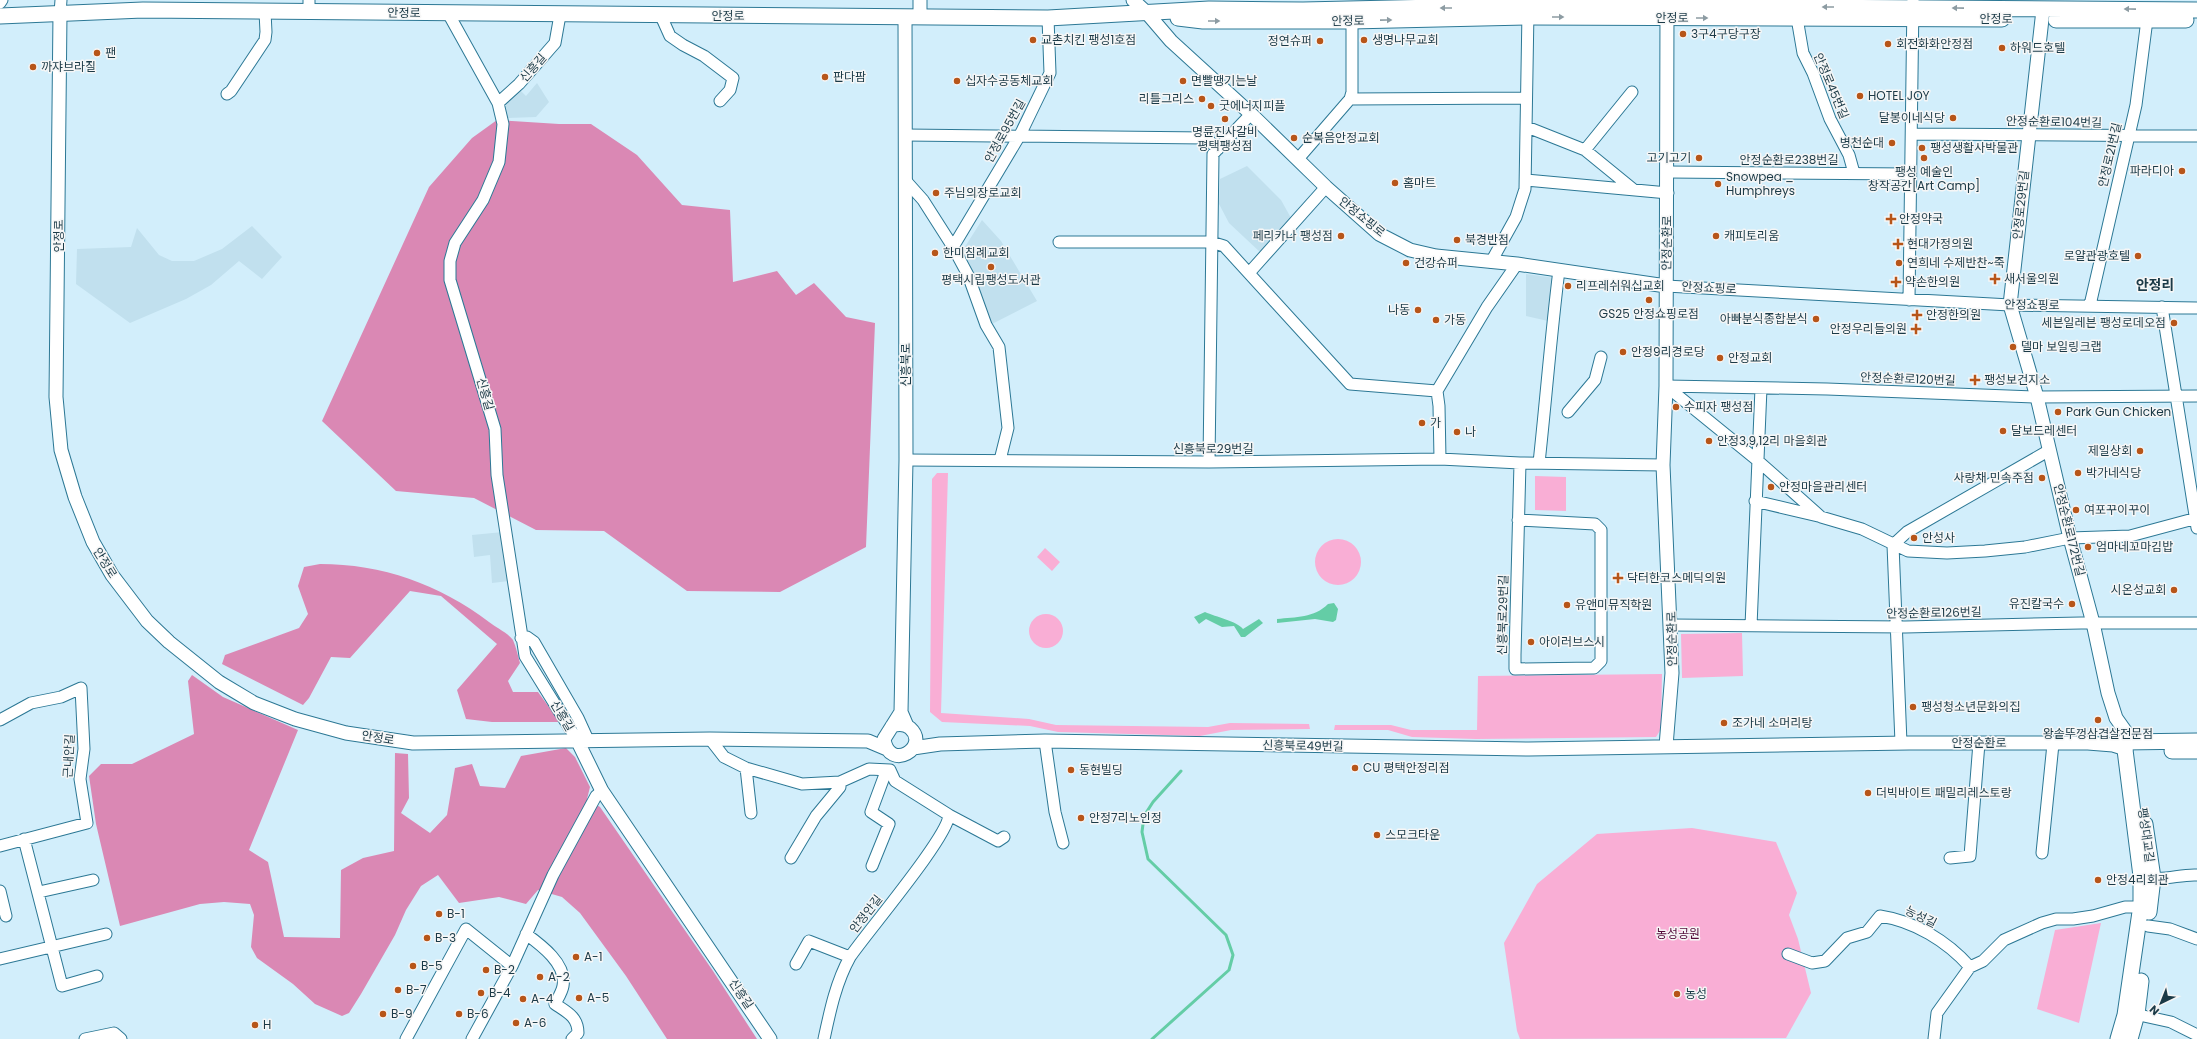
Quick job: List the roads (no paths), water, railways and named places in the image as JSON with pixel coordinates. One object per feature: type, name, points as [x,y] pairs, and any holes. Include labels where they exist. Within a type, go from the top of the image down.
[{"type":"main road","name":"안정로","points":[[0,16],[60,6],[143,5],[265,12],[309,6],[448,14],[1048,18],[1147,13],[1208,5],[1352,15]]},
{"type":"main road","name":"안정로","points":[[1147,13],[1203,21],[1470,9],[1528,11],[1629,8],[1913,9],[2043,15],[2104,10],[2197,20]]},
{"type":"main road","name":"안정로","points":[[2148,15],[2197,10]]},
{"type":"main road","points":[[2130,746],[2197,741]]},
{"type":"main road","name":"안정순환로","points":[[2130,746],[2197,751]]},
{"type":"main road","name":"팽성대교길","points":[[2130,746],[2152,878],[2145,906]]},
{"type":"main road","name":"팽성대교길","points":[[2130,746],[2141,876],[2148,926],[2131,1014],[2130,1039]]},
{"type":"main road","points":[[2118,1039],[2131,1014],[2145,906]]},
{"type":"street","points":[[920,0],[920,17]]},
{"type":"street","name":"안정쇼핑로","points":[[1132,0],[1147,13],[1172,41],[1251,114],[1326,187],[1379,234],[1410,250],[1436,256],[1517,264],[1666,286],[2010,305],[2090,305],[2197,308]]},
{"type":"street","name":"안정로","points":[[60,6],[56,397],[61,450],[75,497],[93,542],[112,575],[147,621],[189,659],[219,682],[254,702],[295,719],[346,733],[412,743],[710,739],[868,741]]},
{"type":"street","name":"안정순환로","points":[[1667,8],[1668,193],[1666,386],[1663,465],[1672,625],[1672,673],[1666,746],[1901,743],[2088,743],[2130,746]]},
{"type":"street","name":"안정로45번길","points":[[1791,8],[1803,53],[1813,73],[1830,119],[1849,155],[1854,173]]},
{"type":"street","points":[[1909,300],[1913,9]]},
{"type":"street","points":[[1491,262],[1516,217],[1525,189],[1528,11]]},
{"type":"street","points":[[227,94],[231,91],[265,40],[265,12]]},
{"type":"street","points":[[448,14],[498,104]]},
{"type":"street","name":"신흥길","points":[[560,15],[555,43],[520,84],[498,104],[503,124],[499,162],[483,200],[455,243],[450,261],[450,280],[494,429],[497,475],[521,638],[525,656],[588,740],[602,791],[770,1039]]},
{"type":"street","points":[[1298,159],[1350,99],[1352,92],[1352,15]]},
{"type":"street","name":"안정로29번길","points":[[2010,305],[2043,15]]},
{"type":"street","name":"안정로21번길","points":[[2090,305],[2136,105],[2148,15]]},
{"type":"street","points":[[661,16],[670,36],[704,56],[733,78],[730,90],[720,102]]},
{"type":"street","name":"신흥북로","points":[[900,712],[906,460],[905,17]]},
{"type":"street","name":"안정로95번길","points":[[953,247],[1020,135],[1050,73],[1048,18]]},
{"type":"street","points":[[1585,150],[1632,92]]},
{"type":"street","points":[[1350,99],[1526,98]]},
{"type":"street","points":[[1209,462],[1213,154],[1251,114]]},
{"type":"street","points":[[1527,127],[1585,150],[1634,190]]},
{"type":"street","name":"안정순환로104번길","points":[[1912,134],[2197,136]]},
{"type":"street","points":[[906,136],[1020,135],[1206,138],[1218,149]]},
{"type":"street","name":"안정순환로238번길","points":[[1668,172],[1910,174]]},
{"type":"street","points":[[1526,180],[1668,193]]},
{"type":"street","points":[[906,181],[923,200],[953,247],[968,275],[986,326],[998,347],[1008,428],[1000,460]]},
{"type":"street","points":[[1249,273],[1326,187]]},
{"type":"street","points":[[1059,242],[1211,242],[1224,246],[1350,384],[1437,391]]},
{"type":"street","points":[[1440,458],[1439,406],[1437,391],[1506,277],[1517,264]]},
{"type":"street","points":[[1539,463],[1547,389],[1550,339],[1559,270]]},
{"type":"street","name":"안정순환로172번길","points":[[2010,305],[2037,397],[2048,451],[2093,622],[2116,718],[2130,746]]},
{"type":"street","points":[[1755,501],[1821,517],[1862,529],[1908,551],[1948,553],[2025,547],[2070,538],[2130,536],[2196,522],[2162,307]]},
{"type":"street","points":[[1568,412],[1595,380],[1601,357]]},
{"type":"street","points":[[1666,386],[1757,460],[1821,517]]},
{"type":"street","name":"안정순환로120번길","points":[[1666,386],[2037,397],[2197,396]]},
{"type":"street","points":[[1751,626],[1760,388]]},
{"type":"street","points":[[1901,743],[1894,545],[1907,532],[2048,451]]},
{"type":"street","name":"신흥북로29번길","points":[[906,460],[1209,462],[1440,458],[1520,463],[1663,465]]},
{"type":"street","name":"신흥북로29번길","points":[[1518,520],[1595,524],[1601,530],[1601,661],[1594,668],[1515,669],[1518,520],[1520,463]]},
{"type":"street","name":"안정순환로126번길","points":[[1672,625],[1897,627],[2093,622],[2197,623]]},
{"type":"street","name":"근내안길","points":[[0,720],[31,703],[60,697],[81,688],[84,749],[80,779],[88,824],[0,846]]},
{"type":"street","points":[[868,741],[891,752],[906,754],[913,748],[916,738],[900,712],[884,739],[891,752],[890,771],[895,781],[949,814],[998,841],[1004,837]]},
{"type":"street","points":[[868,741],[902,724],[940,744]]},
{"type":"street","points":[[710,739],[724,757],[746,768],[802,784],[840,782],[869,769],[890,771]]},
{"type":"street","points":[[1045,741],[1055,812],[1062,843]]},
{"type":"street","name":"신흥북로49번길","points":[[913,748],[940,744],[1045,741],[1529,749],[1666,746]]},
{"type":"street","points":[[1950,858],[1970,856],[1979,743]]},
{"type":"street","points":[[2042,853],[2053,744]]},
{"type":"street","points":[[746,768],[751,813]]},
{"type":"street","points":[[872,866],[889,824],[871,812],[884,777],[890,771]]},
{"type":"street","points":[[791,858],[816,816],[840,787],[840,782]]},
{"type":"street","points":[[472,1039],[512,966],[573,838],[596,796],[602,791]]},
{"type":"street","name":"안정안길","points":[[824,1039],[844,966],[949,821],[949,814]]},
{"type":"street","points":[[24,840],[39,892],[62,986],[97,976]]},
{"type":"street","points":[[2152,878],[2160,879],[2185,874],[2197,876]]},
{"type":"street","points":[[39,892],[93,880]]},
{"type":"street","points":[[0,891],[6,916]]},
{"type":"street","points":[[1934,1039],[1938,1012],[1970,967],[1983,961],[2004,940],[2024,930],[2056,919],[2073,919],[2145,906]]},
{"type":"street","name":"농성길","points":[[1788,954],[1812,963],[1824,961],[1847,938],[1866,932],[1880,916],[1894,918],[1917,927],[1946,945],[1970,967]]},
{"type":"street","points":[[2148,926],[2170,929],[2197,940]]},
{"type":"street","points":[[406,1039],[466,929],[512,966]]},
{"type":"street","points":[[0,959],[52,948],[106,934]]},
{"type":"street","points":[[526,934],[543,946],[556,960],[563,987],[555,1004],[574,1016],[578,1025],[578,1033],[572,1039]]},
{"type":"street","points":[[796,964],[808,941],[850,957]]},
{"type":"street","points":[[2131,1014],[2171,1022],[2197,1035]]},
{"type":"street","points":[[85,1039],[114,1033],[121,1039]]},
{"type":"waterway","points":[[1152,1039],[1229,970],[1233,955],[1226,935],[1148,859],[1142,832],[1144,816],[1153,802],[1181,771]]},
{"type":"place","name":"3구4구당구장","points":[[1683,34]]},
{"type":"place","name":"교촌치킨 팽성1호점","points":[[1033,40]]},
{"type":"place","name":"생명나무교회","points":[[1364,40]]},
{"type":"place","name":"정연슈퍼","points":[[1320,41]]},
{"type":"place","name":"회전화화안정점","points":[[1888,44]]},
{"type":"place","name":"하워드호텔","points":[[2002,48]]},
{"type":"place","name":"팬","points":[[97,53]]},
{"type":"place","name":"까쟈브라질","points":[[33,67]]},
{"type":"place","name":"판다팜","points":[[825,77]]},
{"type":"place","name":"십자수공동체교회","points":[[957,81]]},
{"type":"place","name":"면빨땡기는날","points":[[1183,81]]},
{"type":"place","name":"HOTEL JOY","points":[[1860,96]]},
{"type":"place","name":"리틀그리스","points":[[1202,99]]},
{"type":"place","name":"굿에너지피플","points":[[1211,106]]},
{"type":"place","name":"달봉이네식당","points":[[1953,118]]},
{"type":"place","name":"명륜진사갈비 평택팽성점","points":[[1225,119]]},
{"type":"place","name":"순복음안정교회","points":[[1294,138]]},
{"type":"place","name":"병천순대","points":[[1892,143]]},
{"type":"place","name":"팽성생활사박물관","points":[[1922,148]]},
{"type":"place","name":"고기고기","points":[[1699,158]]},
{"type":"place","name":"팽성 예술인 창작공간[Art Camp]","points":[[1924,158]]},
{"type":"place","name":"파라디아","points":[[2182,171]]},
{"type":"place","name":"홈마트","points":[[1395,183]]},
{"type":"place","name":"Snowpea _ Humphreys","points":[[1718,184]]},
{"type":"place","name":"주님의장로교회","points":[[936,193]]},
{"type":"place","name":"안정약국","points":[[1891,219]]},
{"type":"place","name":"페리카나 팽성점","points":[[1341,236]]},
{"type":"place","name":"캐피토리움","points":[[1716,236]]},
{"type":"place","name":"북경반점","points":[[1457,240]]},
{"type":"place","name":"현대가정의원","points":[[1898,244]]},
{"type":"place","name":"한미침례교회","points":[[935,253]]},
{"type":"place","name":"로얄관광호텔","points":[[2138,256]]},
{"type":"place","name":"건강슈퍼","points":[[1406,263]]},
{"type":"place","name":"연희네 수제반찬~죽","points":[[1899,263]]},
{"type":"place","name":"평택시립팽성도서관","points":[[991,267]]},
{"type":"place","name":"새서울의원","points":[[1995,279]]},
{"type":"place","name":"약손한의원","points":[[1896,282]]},
{"type":"place","name":"리프레쉬워십교회","points":[[1568,286]]},
{"type":"place","name":"GS25 안정쇼핑로점","points":[[1649,300]]},
{"type":"place","name":"나동","points":[[1418,310]]},
{"type":"place","name":"안정한의원","points":[[1917,315]]},
{"type":"place","name":"아빠분식종합분식","points":[[1816,319]]},
{"type":"place","name":"가동","points":[[1436,320]]},
{"type":"place","name":"세븐일레븐 팽성로데오점","points":[[2174,323]]},
{"type":"place","name":"안정우리들의원","points":[[1916,329]]},
{"type":"place","name":"델마 보일링크랩","points":[[2013,347]]},
{"type":"place","name":"안정9리경로당","points":[[1623,352]]},
{"type":"place","name":"안정교회","points":[[1720,358]]},
{"type":"place","name":"팽성보건지소","points":[[1975,380]]},
{"type":"place","name":"수피자 팽성점","points":[[1676,407]]},
{"type":"place","name":"Park Gun Chicken","points":[[2058,412]]},
{"type":"place","name":"가","points":[[1422,423]]},
{"type":"place","name":"달보드레센터","points":[[2003,431]]},
{"type":"place","name":"나","points":[[1457,432]]},
{"type":"place","name":"안정3,9,12리 마을회관","points":[[1709,441]]},
{"type":"place","name":"제일상회","points":[[2140,451]]},
{"type":"place","name":"박가네식당","points":[[2078,473]]},
{"type":"place","name":"사랑채 민속주점","points":[[2042,478]]},
{"type":"place","name":"안정마을관리센터","points":[[1771,487]]},
{"type":"place","name":"여포꾸이꾸이","points":[[2076,510]]},
{"type":"place","name":"안성사","points":[[1914,538]]},
{"type":"place","name":"엄마네꼬마김밥","points":[[2088,547]]},
{"type":"place","name":"닥터한코스메딕의원","points":[[1618,578]]},
{"type":"place","name":"시온성교회","points":[[2174,590]]},
{"type":"place","name":"유진칼국수","points":[[2072,604]]},
{"type":"place","name":"유앤미뮤직학원","points":[[1567,605]]},
{"type":"place","name":"아이러브스시","points":[[1531,642]]},
{"type":"place","name":"팽성청소년문화의집","points":[[1913,707]]},
{"type":"place","name":"왕솥뚜껑삼겹살전문점","points":[[2098,720]]},
{"type":"place","name":"조가네 소머리탕","points":[[1724,723]]},
{"type":"place","name":"CU 평택안정리점","points":[[1355,768]]},
{"type":"place","name":"동현빌딩","points":[[1071,770]]},
{"type":"place","name":"더빅바이트 패밀리레스토랑","points":[[1868,793]]},
{"type":"place","name":"안정7리노인정","points":[[1081,818]]},
{"type":"place","name":"스모크타운","points":[[1377,835]]},
{"type":"place","name":"안정4리회관","points":[[2098,880]]},
{"type":"place","name":"B-1","points":[[439,914]]},
{"type":"place","name":"B-3","points":[[427,938]]},
{"type":"place","name":"A-1","points":[[576,957]]},
{"type":"place","name":"B-5","points":[[413,966]]},
{"type":"place","name":"B-2","points":[[486,970]]},
{"type":"place","name":"A-2","points":[[540,977]]},
{"type":"place","name":"B-7","points":[[398,990]]},
{"type":"place","name":"B-4","points":[[481,993]]},
{"type":"place","name":"농성","points":[[1677,994]]},
{"type":"place","name":"A-5","points":[[579,998]]},
{"type":"place","name":"A-4","points":[[523,999]]},
{"type":"place","name":"B-9","points":[[383,1014]]},
{"type":"place","name":"B-6","points":[[459,1014]]},
{"type":"place","name":"A-6","points":[[516,1023]]},
{"type":"place","name":"H","points":[[255,1025]]},
{"type":"district","name":"안정리","points":[[2155,285]]},
{"type":"park label","name":"농성공원","points":[[1678,934]]}]
